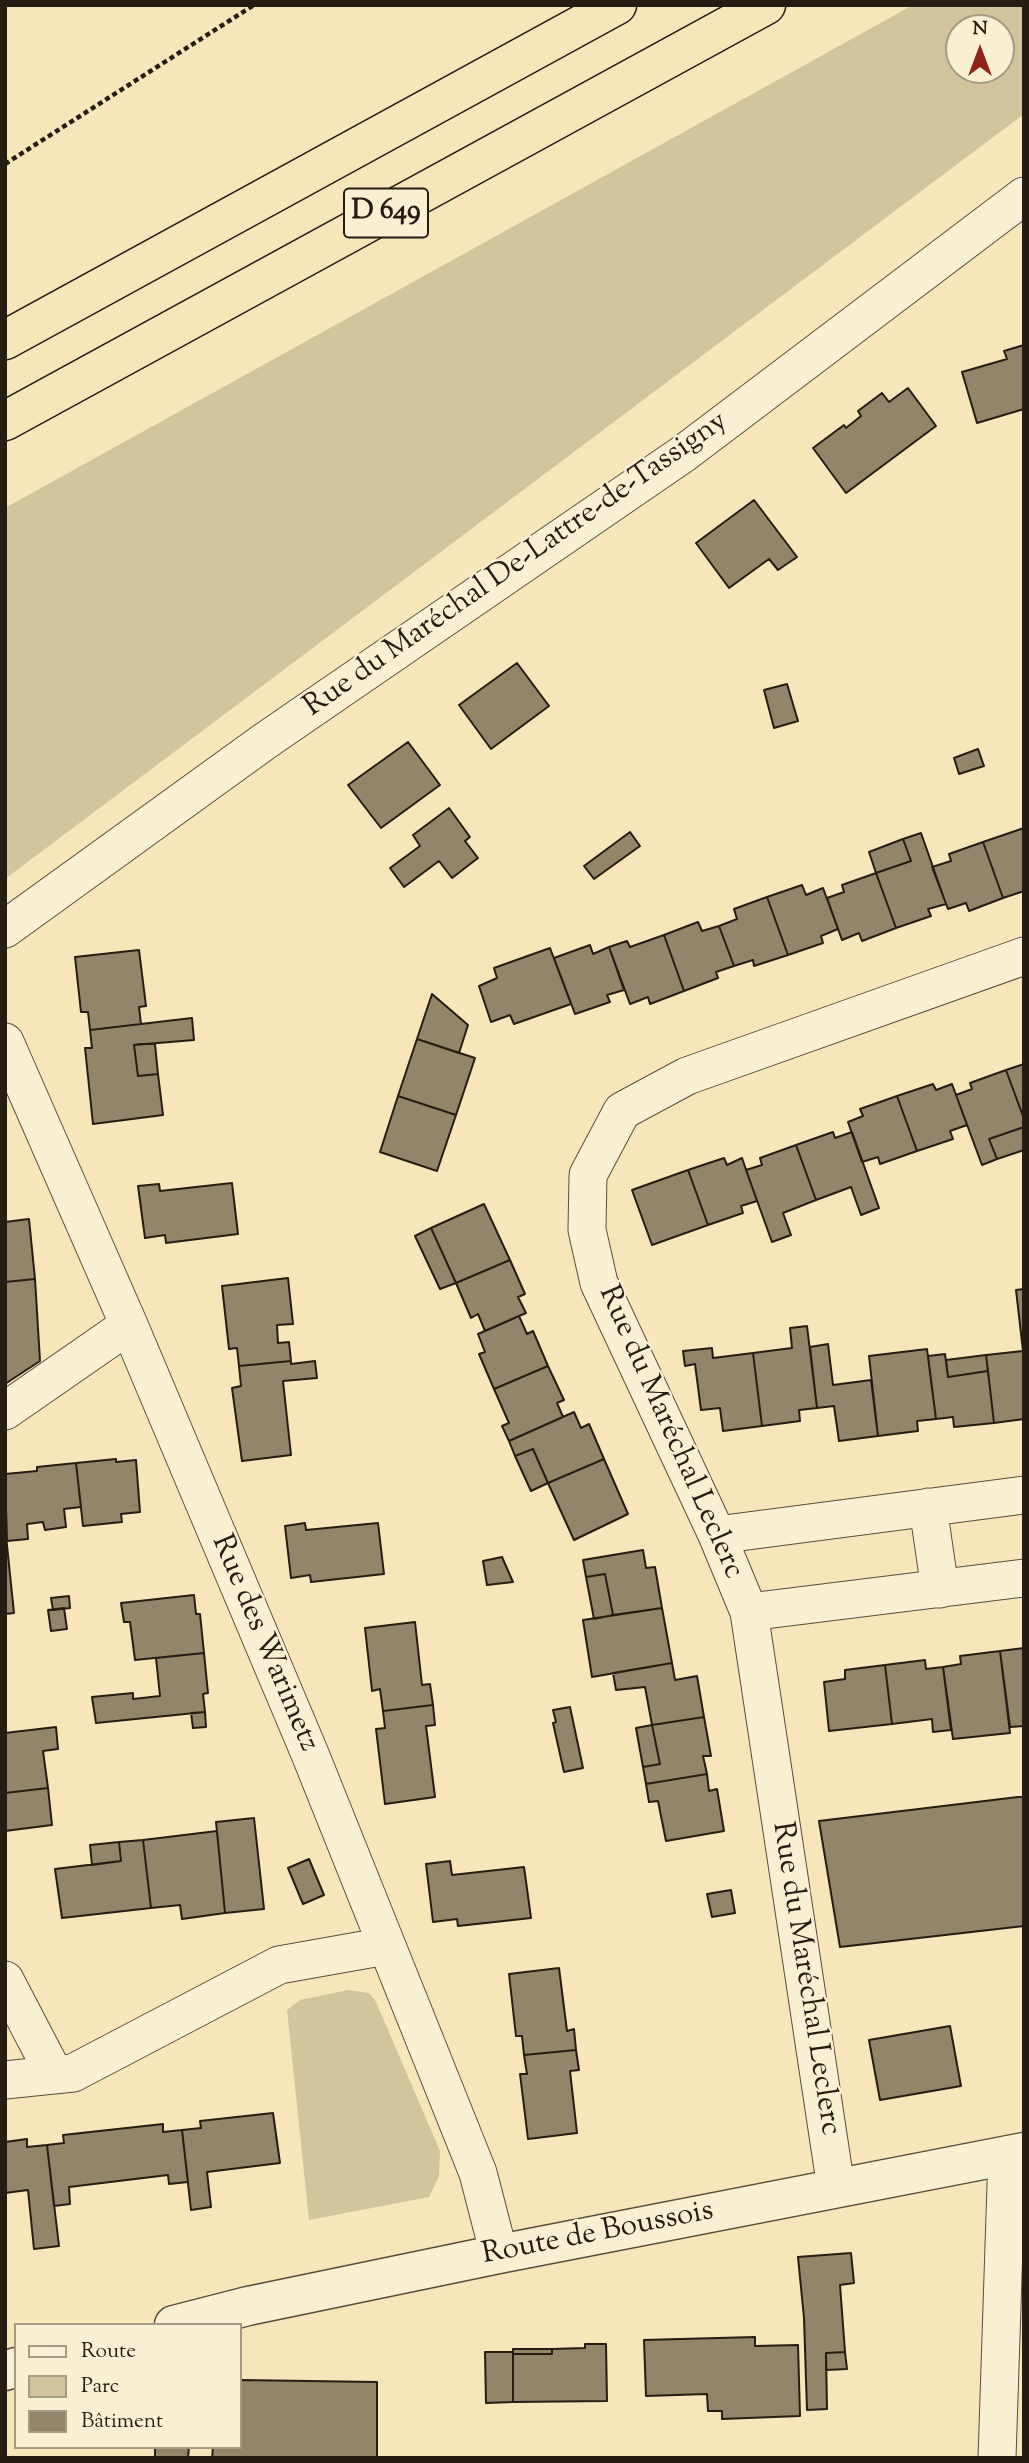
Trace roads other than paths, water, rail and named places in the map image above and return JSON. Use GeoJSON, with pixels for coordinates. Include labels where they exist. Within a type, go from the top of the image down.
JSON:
{"type":"FeatureCollection","features":[{"type":"Feature","properties":{"kind":"highway","name":"D 649"},"geometry":{"type":"LineString","coordinates":[[5,340],[617,5]]}},
{"type":"Feature","properties":{"kind":"highway","name":"D 649"},"geometry":{"type":"LineString","coordinates":[[5,421],[766,5]]}},
{"type":"Feature","properties":{"kind":"street","name":"Rue du Maréchal De-Lattre-de-Tassigny"},"geometry":{"type":"LineString","coordinates":[[5,929],[265,741],[683,454],[1024,196]]}},
{"type":"Feature","properties":{"kind":"street","name":"Rue du Maréchal Leclerc"},"geometry":{"type":"LineString","coordinates":[[836,2188],[748,1612],[717,1535],[599,1283],[587,1230],[588,1175],[622,1111],[687,1076],[1024,956]]}},
{"type":"Feature","properties":{"kind":"street","name":"Rue des Warimetz"},"geometry":{"type":"LineString","coordinates":[[5,1042],[129,1325],[310,1754],[478,2173],[499,2253]]}},
{"type":"Feature","properties":{"kind":"street"},"geometry":{"type":"LineString","coordinates":[[5,1411],[129,1325]]}},
{"type":"Feature","properties":{"kind":"street"},"geometry":{"type":"LineString","coordinates":[[717,1535],[1024,1495]]}},
{"type":"Feature","properties":{"kind":"street"},"geometry":{"type":"LineString","coordinates":[[928,1507],[940,1588]]}},
{"type":"Feature","properties":{"kind":"street"},"geometry":{"type":"LineString","coordinates":[[748,1612],[1024,1578]]}},
{"type":"Feature","properties":{"kind":"street"},"geometry":{"type":"LineString","coordinates":[[5,2080],[73,2073],[279,1965],[386,1946]]}},
{"type":"Feature","properties":{"kind":"street"},"geometry":{"type":"LineString","coordinates":[[5,1980],[54,2074]]}},
{"type":"Feature","properties":{"kind":"street"},"geometry":{"type":"LineString","coordinates":[[997,2458],[1015,2153]]}},
{"type":"Feature","properties":{"kind":"street","name":"Route de Boussois"},"geometry":{"type":"LineString","coordinates":[[182,2323],[248,2306],[499,2253],[1015,2153]]}}]}
